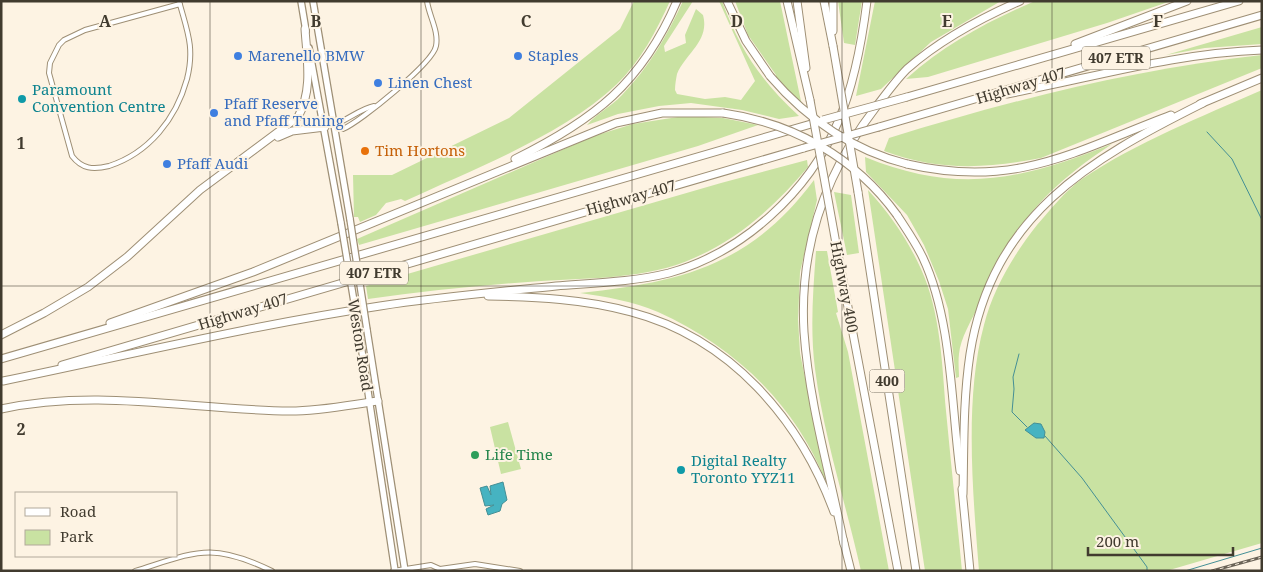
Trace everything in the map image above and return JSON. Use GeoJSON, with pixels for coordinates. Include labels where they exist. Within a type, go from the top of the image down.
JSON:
{"type":"FeatureCollection","features":[{"type":"Feature","properties":{"kind":"highway"},"geometry":{"type":"LineString","coordinates":[[467,184],[566,132],[604,105],[630,80],[650,53],[677,1]]}},
{"type":"Feature","properties":{"kind":"highway"},"geometry":{"type":"LineString","coordinates":[[727,1],[746,41],[770,76],[798,105],[830,130],[867,150],[907,164],[936,170],[973,174],[1019,169],[1062,158],[1262,78]]}},
{"type":"Feature","properties":{"kind":"highway"},"geometry":{"type":"LineString","coordinates":[[787,1],[810,100]]}},
{"type":"Feature","properties":{"kind":"highway","name":"Highway 400"},"geometry":{"type":"LineString","coordinates":[[797,1],[810,100],[898,571]]}},
{"type":"Feature","properties":{"kind":"highway","name":"Highway 400"},"geometry":{"type":"LineString","coordinates":[[824,1],[834,46],[858,192],[916,571]]}},
{"type":"Feature","properties":{"kind":"highway"},"geometry":{"type":"LineString","coordinates":[[833,1],[834,46]]}},
{"type":"Feature","properties":{"kind":"highway"},"geometry":{"type":"LineString","coordinates":[[2,382],[299,320],[445,298],[650,277],[699,262],[746,237],[793,195],[811,170],[838,123],[856,65],[867,1]]}},
{"type":"Feature","properties":{"kind":"highway"},"geometry":{"type":"LineString","coordinates":[[851,571],[811,387],[804,330],[808,256],[824,192],[861,126],[908,69],[961,31],[1020,1]]}},
{"type":"Feature","properties":{"kind":"highway"},"geometry":{"type":"LineString","coordinates":[[1037,60],[1187,1]]}},
{"type":"Feature","properties":{"kind":"highway","name":"Highway 407"},"geometry":{"type":"LineString","coordinates":[[1,359],[1239,1]]}},
{"type":"Feature","properties":{"kind":"highway","name":"Highway 407"},"geometry":{"type":"LineString","coordinates":[[2,382],[1262,15]]}},
{"type":"Feature","properties":{"kind":"highway"},"geometry":{"type":"LineString","coordinates":[[1,335],[44,313],[88,287],[127,257],[200,190],[298,117],[306,103],[308,79],[305,29]]}},
{"type":"Feature","properties":{"kind":"highway"},"geometry":{"type":"LineString","coordinates":[[970,101],[1180,58],[1222,51],[1262,50]]}},
{"type":"Feature","properties":{"kind":"highway"},"geometry":{"type":"LineString","coordinates":[[963,494],[965,403],[970,354],[988,292],[1010,248],[1040,210],[1077,175],[1122,145],[1203,103]]}},
{"type":"Feature","properties":{"kind":"highway"},"geometry":{"type":"LineString","coordinates":[[44,346],[253,272],[622,122],[668,113],[723,113],[773,124],[805,137],[830,151],[870,183],[898,215],[923,259],[937,302],[947,352],[970,571]]}},
{"type":"Feature","properties":{"kind":"highway"},"geometry":{"type":"LineString","coordinates":[[253,150],[292,131],[329,126]]}},
{"type":"Feature","properties":{"kind":"highway"},"geometry":{"type":"LineString","coordinates":[[445,298],[511,297],[606,306],[647,317],[697,340],[742,372],[785,418],[802,443],[818,474],[844,544]]}},
{"type":"Feature","properties":{"kind":"highway"},"geometry":{"type":"LineString","coordinates":[[1,409],[87,399],[291,411],[378,401]]}},
{"type":"Feature","properties":{"kind":"main road","name":"Weston Road"},"geometry":{"type":"LineString","coordinates":[[301,1],[305,29],[350,219],[405,570]]}},
{"type":"Feature","properties":{"kind":"main road","name":"Weston Road"},"geometry":{"type":"LineString","coordinates":[[313,1],[341,223],[394,571]]}},
{"type":"Feature","properties":{"kind":"street"},"geometry":{"type":"LineString","coordinates":[[329,126],[349,119],[367,107],[374,106],[417,72],[434,54],[436,34],[427,1]]}},
{"type":"Feature","properties":{"kind":"street"},"geometry":{"type":"LineString","coordinates":[[179,3],[189,32],[190,62],[184,88],[176,110],[153,139],[126,160],[100,168],[86,168],[72,156],[50,81],[50,63],[53,53],[64,40],[79,33],[179,3]]}},
{"type":"Feature","properties":{"kind":"street"},"geometry":{"type":"LineString","coordinates":[[135,571],[186,555],[208,551],[236,554],[272,571]]}},
{"type":"Feature","properties":{"kind":"street"},"geometry":{"type":"LineString","coordinates":[[394,571],[431,565],[439,570],[476,564],[520,571]]}},
{"type":"Feature","properties":{"kind":"green space"},"geometry":{"type":"Polygon","coordinates":[[[634,1],[670,1],[654,34],[633,66],[617,84],[595,103],[544,135],[487,164],[405,201],[401,199],[386,203],[376,215],[360,222],[358,217],[354,217],[353,175],[392,175],[509,118],[620,29],[634,1]]]}},
{"type":"Feature","properties":{"kind":"green space"},"geometry":{"type":"Polygon","coordinates":[[[683,1],[693,1],[664,46],[665,52],[686,43],[685,35],[696,9],[703,15],[704,24],[700,40],[677,74],[675,90],[677,94],[705,99],[725,97],[741,100],[755,81],[719,1],[722,1],[736,35],[753,64],[773,90],[799,116],[779,119],[742,110],[691,103],[659,106],[618,114],[587,125],[618,99],[641,73],[671,27],[683,1]]]}},
{"type":"Feature","properties":{"kind":"green space"},"geometry":{"type":"Polygon","coordinates":[[[735,1],[780,1],[802,106],[776,78],[776,75],[748,35],[735,1]]]}},
{"type":"Feature","properties":{"kind":"green space"},"geometry":{"type":"Polygon","coordinates":[[[838,1],[862,1],[855,45],[844,43],[838,1]]]}},
{"type":"Feature","properties":{"kind":"green space"},"geometry":{"type":"Polygon","coordinates":[[[875,1],[1001,1],[931,42],[881,89],[856,96],[875,1]]]}},
{"type":"Feature","properties":{"kind":"green space"},"geometry":{"type":"Polygon","coordinates":[[[1035,1],[1171,1],[1107,23],[928,77],[906,79],[951,44],[1000,17],[1035,1]]]}},
{"type":"Feature","properties":{"kind":"green space"},"geometry":{"type":"Polygon","coordinates":[[[1262,27],[1262,44],[1205,48],[1166,55],[1262,27]]]}},
{"type":"Feature","properties":{"kind":"green space"},"geometry":{"type":"Polygon","coordinates":[[[1262,55],[1262,68],[1041,158],[981,166],[962,166],[923,162],[884,151],[889,138],[1027,99],[1120,77],[1262,55]]]}},
{"type":"Feature","properties":{"kind":"green space"},"geometry":{"type":"Polygon","coordinates":[[[1262,90],[1262,543],[1166,571],[979,571],[974,511],[972,447],[974,384],[984,325],[993,298],[1012,260],[1028,236],[1047,213],[1082,179],[1147,142],[1262,90]]]}},
{"type":"Feature","properties":{"kind":"green space"},"geometry":{"type":"Polygon","coordinates":[[[684,116],[723,118],[758,125],[698,146],[359,245],[357,239],[594,136],[633,124],[684,116]]]}},
{"type":"Feature","properties":{"kind":"green space"},"geometry":{"type":"Polygon","coordinates":[[[1112,144],[1066,178],[1031,213],[1017,232],[1003,254],[964,336],[959,354],[959,377],[956,378],[948,309],[939,281],[924,245],[907,215],[866,172],[865,157],[899,169],[930,176],[960,179],[990,178],[1049,167],[1112,144]]]}},
{"type":"Feature","properties":{"kind":"green space"},"geometry":{"type":"Polygon","coordinates":[[[807,160],[808,167],[756,219],[727,241],[676,265],[638,274],[476,286],[368,299],[366,286],[721,183],[807,160]]]}},
{"type":"Feature","properties":{"kind":"green space"},"geometry":{"type":"Polygon","coordinates":[[[814,180],[817,200],[800,272],[798,319],[800,353],[826,482],[813,453],[779,402],[736,360],[712,342],[649,308],[629,302],[580,293],[650,283],[711,265],[738,251],[765,232],[790,209],[814,180]]]}},
{"type":"Feature","properties":{"kind":"green space"},"geometry":{"type":"Polygon","coordinates":[[[868,190],[884,208],[910,248],[921,269],[933,303],[942,357],[962,571],[925,571],[868,190]]]}},
{"type":"Feature","properties":{"kind":"green space"},"geometry":{"type":"Polygon","coordinates":[[[834,192],[851,195],[859,253],[847,255],[834,192]]]}},
{"type":"Feature","properties":{"kind":"green space"},"geometry":{"type":"Polygon","coordinates":[[[816,251],[827,251],[838,312],[836,313],[848,352],[889,571],[861,571],[824,420],[813,354],[812,310],[816,251]]]}},
{"type":"Feature","properties":{"kind":"green space"},"geometry":{"type":"Polygon","coordinates":[[[508,422],[521,469],[501,474],[490,427],[508,422]]]}},
{"type":"Feature","properties":{"kind":"water"},"geometry":{"type":"Polygon","coordinates":[[[1034,423],[1041,424],[1045,432],[1044,438],[1036,438],[1025,430],[1034,423]]]}},
{"type":"Feature","properties":{"kind":"water"},"geometry":{"type":"Polygon","coordinates":[[[503,482],[507,500],[502,504],[500,511],[488,515],[486,509],[494,505],[485,506],[480,488],[487,486],[491,495],[490,486],[503,482]]]}},
{"type":"Feature","properties":{"kind":"waterway"},"geometry":{"type":"LineString","coordinates":[[1207,132],[1232,159],[1262,220]]}},
{"type":"Feature","properties":{"kind":"waterway"},"geometry":{"type":"LineString","coordinates":[[1019,354],[1013,377],[1012,412],[1027,427]]}},
{"type":"Feature","properties":{"kind":"waterway"},"geometry":{"type":"LineString","coordinates":[[1045,436],[1082,478],[1147,567],[1147,571]]}},
{"type":"Feature","properties":{"kind":"waterway"},"geometry":{"type":"LineString","coordinates":[[1185,571],[1262,548]]}},
{"type":"Feature","properties":{"kind":"railway"},"geometry":{"type":"LineString","coordinates":[[1212,571],[1262,557]]}},
{"type":"Feature","properties":{"kind":"place","name":"Marenello BMW"},"geometry":{"type":"Point","coordinates":[238,56]}},
{"type":"Feature","properties":{"kind":"place","name":"Staples"},"geometry":{"type":"Point","coordinates":[518,56]}},
{"type":"Feature","properties":{"kind":"place","name":"Linen Chest"},"geometry":{"type":"Point","coordinates":[378,83]}},
{"type":"Feature","properties":{"kind":"place","name":"Paramount Convention Centre"},"geometry":{"type":"Point","coordinates":[22,99]}},
{"type":"Feature","properties":{"kind":"place","name":"Pfaff Reserve and Pfaff Tuning"},"geometry":{"type":"Point","coordinates":[214,113]}},
{"type":"Feature","properties":{"kind":"place","name":"Tim Hortons"},"geometry":{"type":"Point","coordinates":[365,151]}},
{"type":"Feature","properties":{"kind":"place","name":"Pfaff Audi"},"geometry":{"type":"Point","coordinates":[167,164]}},
{"type":"Feature","properties":{"kind":"place","name":"Life Time"},"geometry":{"type":"Point","coordinates":[475,455]}},
{"type":"Feature","properties":{"kind":"place","name":"Digital Realty Toronto YYZ11"},"geometry":{"type":"Point","coordinates":[681,470]}}]}
